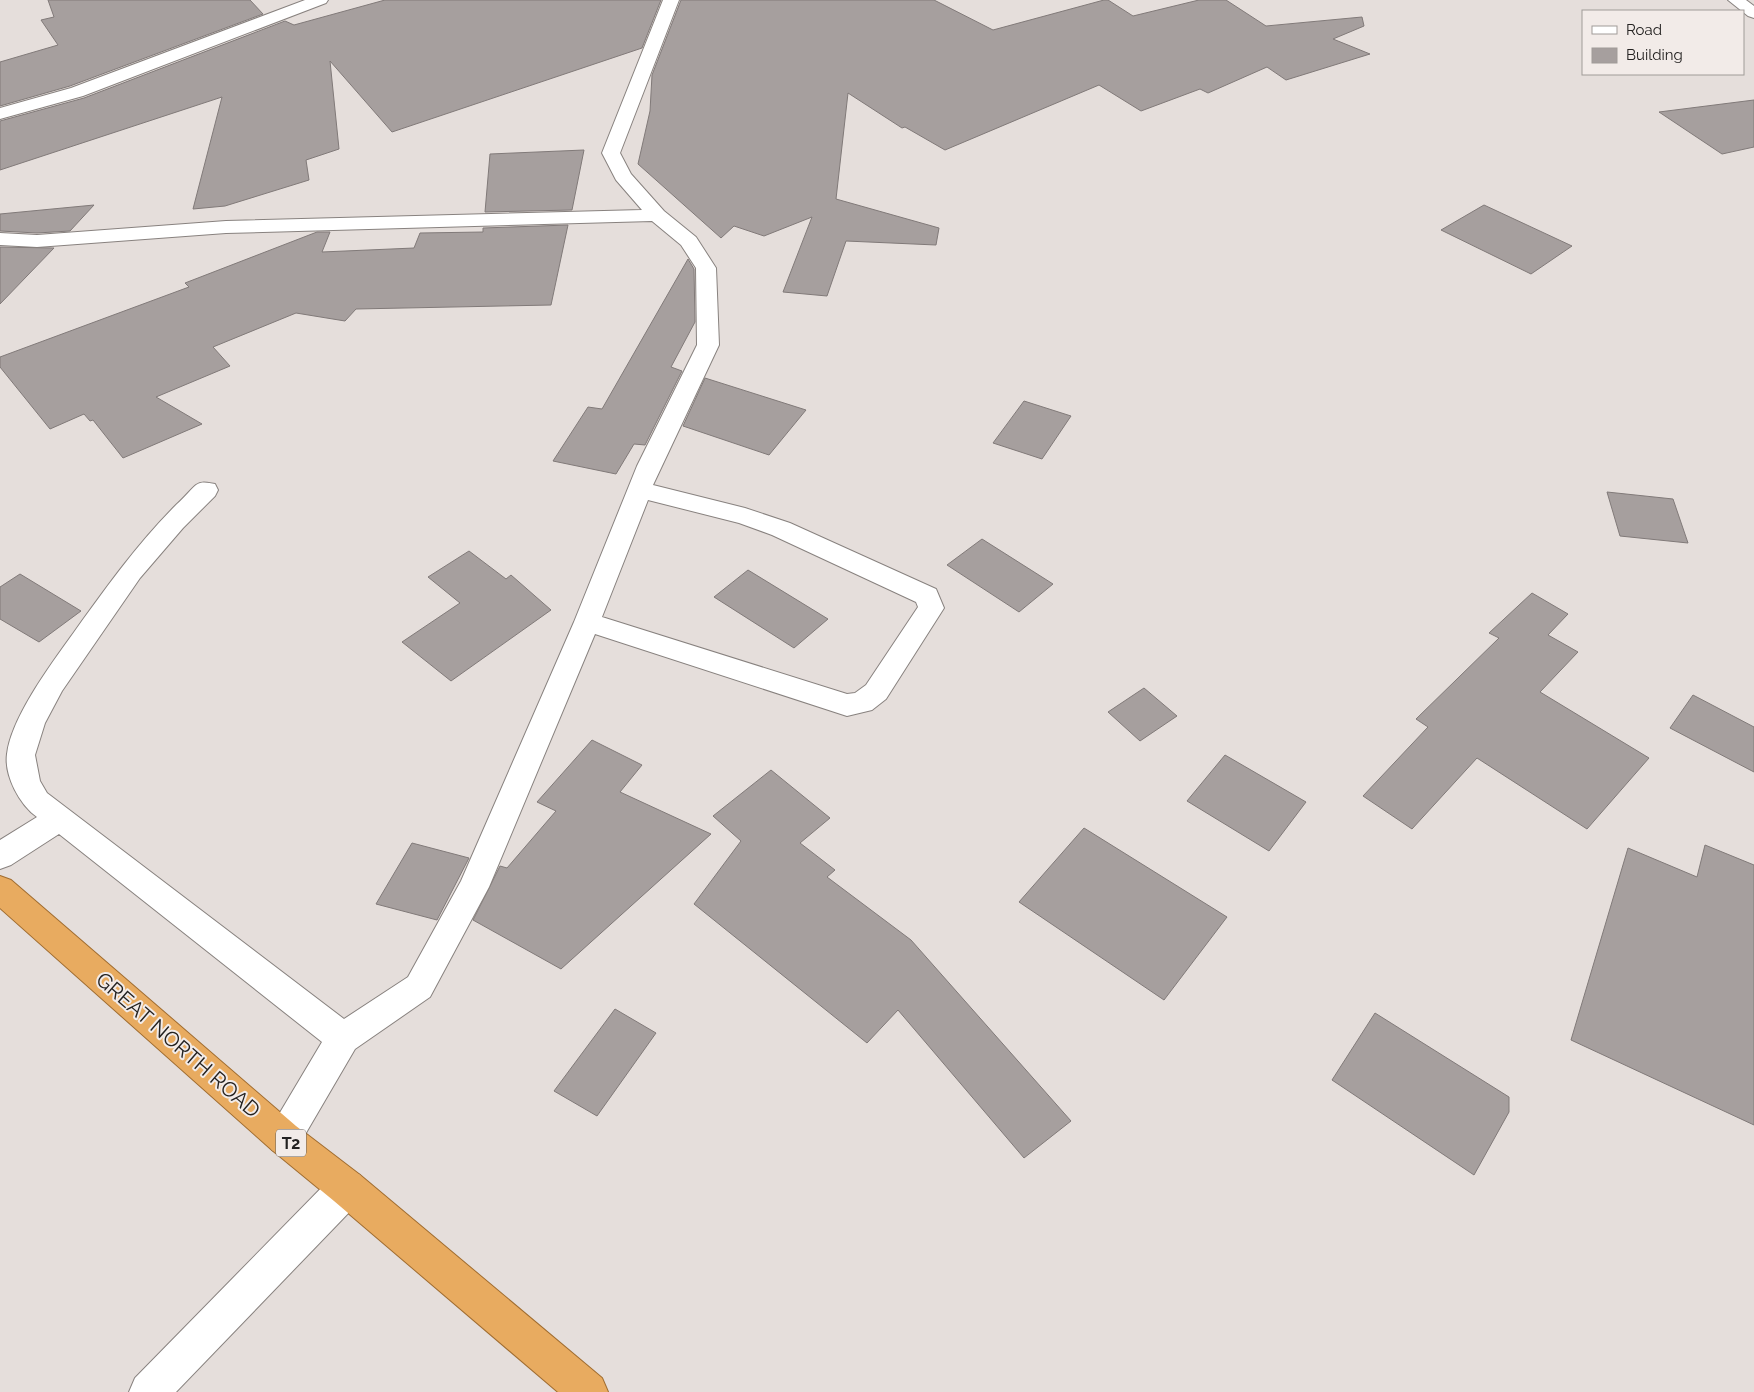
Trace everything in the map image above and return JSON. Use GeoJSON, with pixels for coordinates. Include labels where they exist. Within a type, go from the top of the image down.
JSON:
{"type":"FeatureCollection","features":[{"type":"Feature","properties":{"kind":"highway","name":"GREAT NORTH ROAD"},"geometry":{"type":"LineString","coordinates":[[0,889],[284,1138],[348,1188],[588,1392]]}},
{"type":"Feature","properties":{"kind":"street"},"geometry":{"type":"LineString","coordinates":[[0,114],[78,92],[320,0]]}},
{"type":"Feature","properties":{"kind":"street"},"geometry":{"type":"LineString","coordinates":[[284,1138],[344,1038],[419,987],[474,886],[587,622],[649,466],[708,345],[706,268],[689,241],[657,215],[623,176],[611,154],[671,0]]}},
{"type":"Feature","properties":{"kind":"street"},"geometry":{"type":"LineString","coordinates":[[1736,0],[1754,13]]}},
{"type":"Feature","properties":{"kind":"street"},"geometry":{"type":"LineString","coordinates":[[0,239],[36,241],[226,227],[657,215]]}},
{"type":"Feature","properties":{"kind":"street"},"geometry":{"type":"LineString","coordinates":[[206,490],[174,522],[131,572],[52,684],[31,723],[22,755],[26,783],[37,801],[344,1038]]}},
{"type":"Feature","properties":{"kind":"street"},"geometry":{"type":"LineString","coordinates":[[587,622],[847,705],[862,702],[876,692],[931,608],[927,596],[781,529],[745,516],[640,490]]}},
{"type":"Feature","properties":{"kind":"street"},"geometry":{"type":"LineString","coordinates":[[0,856],[60,818]]}},
{"type":"Feature","properties":{"kind":"street"},"geometry":{"type":"LineString","coordinates":[[149,1392],[348,1188]]}},
{"type":"Feature","properties":{"kind":"building"},"geometry":{"type":"Polygon","coordinates":[[[48,0],[250,0],[263,14],[70,86],[0,106],[0,62],[58,45],[41,20],[54,17],[48,0]]]}},
{"type":"Feature","properties":{"kind":"building"},"geometry":{"type":"Polygon","coordinates":[[[385,0],[661,0],[642,48],[392,132],[330,61],[339,149],[306,160],[309,180],[225,206],[193,209],[222,97],[0,170],[0,121],[84,98],[285,21],[294,25],[385,0]]]}},
{"type":"Feature","properties":{"kind":"building"},"geometry":{"type":"Polygon","coordinates":[[[681,0],[934,0],[993,30],[1104,0],[1108,0],[1133,16],[1199,0],[1226,0],[1266,26],[1362,17],[1364,26],[1333,39],[1370,54],[1286,80],[1267,67],[1208,93],[1200,89],[1141,111],[1099,85],[945,150],[905,127],[902,128],[848,93],[836,199],[939,228],[936,245],[846,241],[827,296],[783,292],[812,217],[764,236],[734,226],[721,238],[638,164],[650,111],[652,75],[681,0]]]}},
{"type":"Feature","properties":{"kind":"building"},"geometry":{"type":"Polygon","coordinates":[[[1754,100],[1754,147],[1722,154],[1659,112],[1754,100]]]}},
{"type":"Feature","properties":{"kind":"building"},"geometry":{"type":"Polygon","coordinates":[[[584,150],[572,210],[485,212],[490,154],[584,150]]]}},
{"type":"Feature","properties":{"kind":"building"},"geometry":{"type":"Polygon","coordinates":[[[94,205],[70,231],[37,233],[0,231],[0,214],[94,205]]]}},
{"type":"Feature","properties":{"kind":"building"},"geometry":{"type":"Polygon","coordinates":[[[1484,205],[1572,246],[1531,274],[1441,230],[1484,205]]]}},
{"type":"Feature","properties":{"kind":"building"},"geometry":{"type":"Polygon","coordinates":[[[568,225],[551,305],[356,309],[345,321],[296,313],[213,347],[230,366],[156,397],[202,424],[123,458],[93,420],[90,421],[84,414],[50,429],[0,367],[0,357],[189,287],[185,283],[317,232],[330,232],[322,252],[414,248],[420,233],[483,232],[483,228],[568,225]]]}},
{"type":"Feature","properties":{"kind":"building"},"geometry":{"type":"Polygon","coordinates":[[[0,247],[54,248],[0,304],[0,247]]]}},
{"type":"Feature","properties":{"kind":"building"},"geometry":{"type":"Polygon","coordinates":[[[688,259],[694,269],[695,322],[671,367],[682,371],[645,445],[634,444],[616,474],[553,461],[588,407],[602,409],[688,259]]]}},
{"type":"Feature","properties":{"kind":"building"},"geometry":{"type":"Polygon","coordinates":[[[705,378],[806,410],[769,455],[683,426],[705,378]]]}},
{"type":"Feature","properties":{"kind":"building"},"geometry":{"type":"Polygon","coordinates":[[[1024,401],[1071,416],[1042,459],[993,443],[1024,401]]]}},
{"type":"Feature","properties":{"kind":"building"},"geometry":{"type":"Polygon","coordinates":[[[1607,492],[1673,499],[1688,543],[1620,536],[1607,492]]]}},
{"type":"Feature","properties":{"kind":"building"},"geometry":{"type":"Polygon","coordinates":[[[982,539],[1053,584],[1019,612],[947,565],[982,539]]]}},
{"type":"Feature","properties":{"kind":"building"},"geometry":{"type":"Polygon","coordinates":[[[469,551],[506,579],[511,575],[551,610],[451,681],[402,642],[460,603],[428,577],[469,551]]]}},
{"type":"Feature","properties":{"kind":"building"},"geometry":{"type":"Polygon","coordinates":[[[748,570],[828,619],[794,648],[714,597],[748,570]]]}},
{"type":"Feature","properties":{"kind":"building"},"geometry":{"type":"Polygon","coordinates":[[[20,574],[81,611],[39,642],[0,619],[0,587],[20,574]]]}},
{"type":"Feature","properties":{"kind":"building"},"geometry":{"type":"Polygon","coordinates":[[[1532,593],[1568,614],[1548,635],[1578,652],[1540,692],[1649,758],[1587,829],[1477,758],[1412,829],[1363,796],[1428,727],[1416,719],[1499,638],[1489,633],[1532,593]]]}},
{"type":"Feature","properties":{"kind":"building"},"geometry":{"type":"Polygon","coordinates":[[[1144,688],[1177,716],[1140,741],[1108,712],[1144,688]]]}},
{"type":"Feature","properties":{"kind":"building"},"geometry":{"type":"Polygon","coordinates":[[[1693,695],[1754,727],[1754,772],[1670,728],[1693,695]]]}},
{"type":"Feature","properties":{"kind":"building"},"geometry":{"type":"Polygon","coordinates":[[[592,740],[642,765],[620,792],[711,834],[561,969],[473,920],[500,866],[507,868],[556,811],[537,802],[592,740]]]}},
{"type":"Feature","properties":{"kind":"building"},"geometry":{"type":"Polygon","coordinates":[[[1225,755],[1306,802],[1269,851],[1187,801],[1225,755]]]}},
{"type":"Feature","properties":{"kind":"building"},"geometry":{"type":"Polygon","coordinates":[[[771,770],[830,818],[800,843],[835,870],[827,877],[911,940],[1071,1121],[1024,1158],[898,1010],[867,1043],[694,904],[741,841],[713,816],[771,770]]]}},
{"type":"Feature","properties":{"kind":"building"},"geometry":{"type":"Polygon","coordinates":[[[1084,828],[1227,917],[1164,1000],[1019,902],[1084,828]]]}},
{"type":"Feature","properties":{"kind":"building"},"geometry":{"type":"Polygon","coordinates":[[[412,843],[469,858],[437,920],[376,904],[412,843]]]}},
{"type":"Feature","properties":{"kind":"building"},"geometry":{"type":"Polygon","coordinates":[[[1705,845],[1754,865],[1754,1125],[1571,1040],[1628,848],[1697,877],[1705,845]]]}},
{"type":"Feature","properties":{"kind":"building"},"geometry":{"type":"Polygon","coordinates":[[[615,1009],[656,1033],[597,1116],[554,1091],[615,1009]]]}},
{"type":"Feature","properties":{"kind":"building"},"geometry":{"type":"Polygon","coordinates":[[[1375,1013],[1509,1097],[1509,1112],[1474,1175],[1332,1080],[1375,1013]]]}}]}
